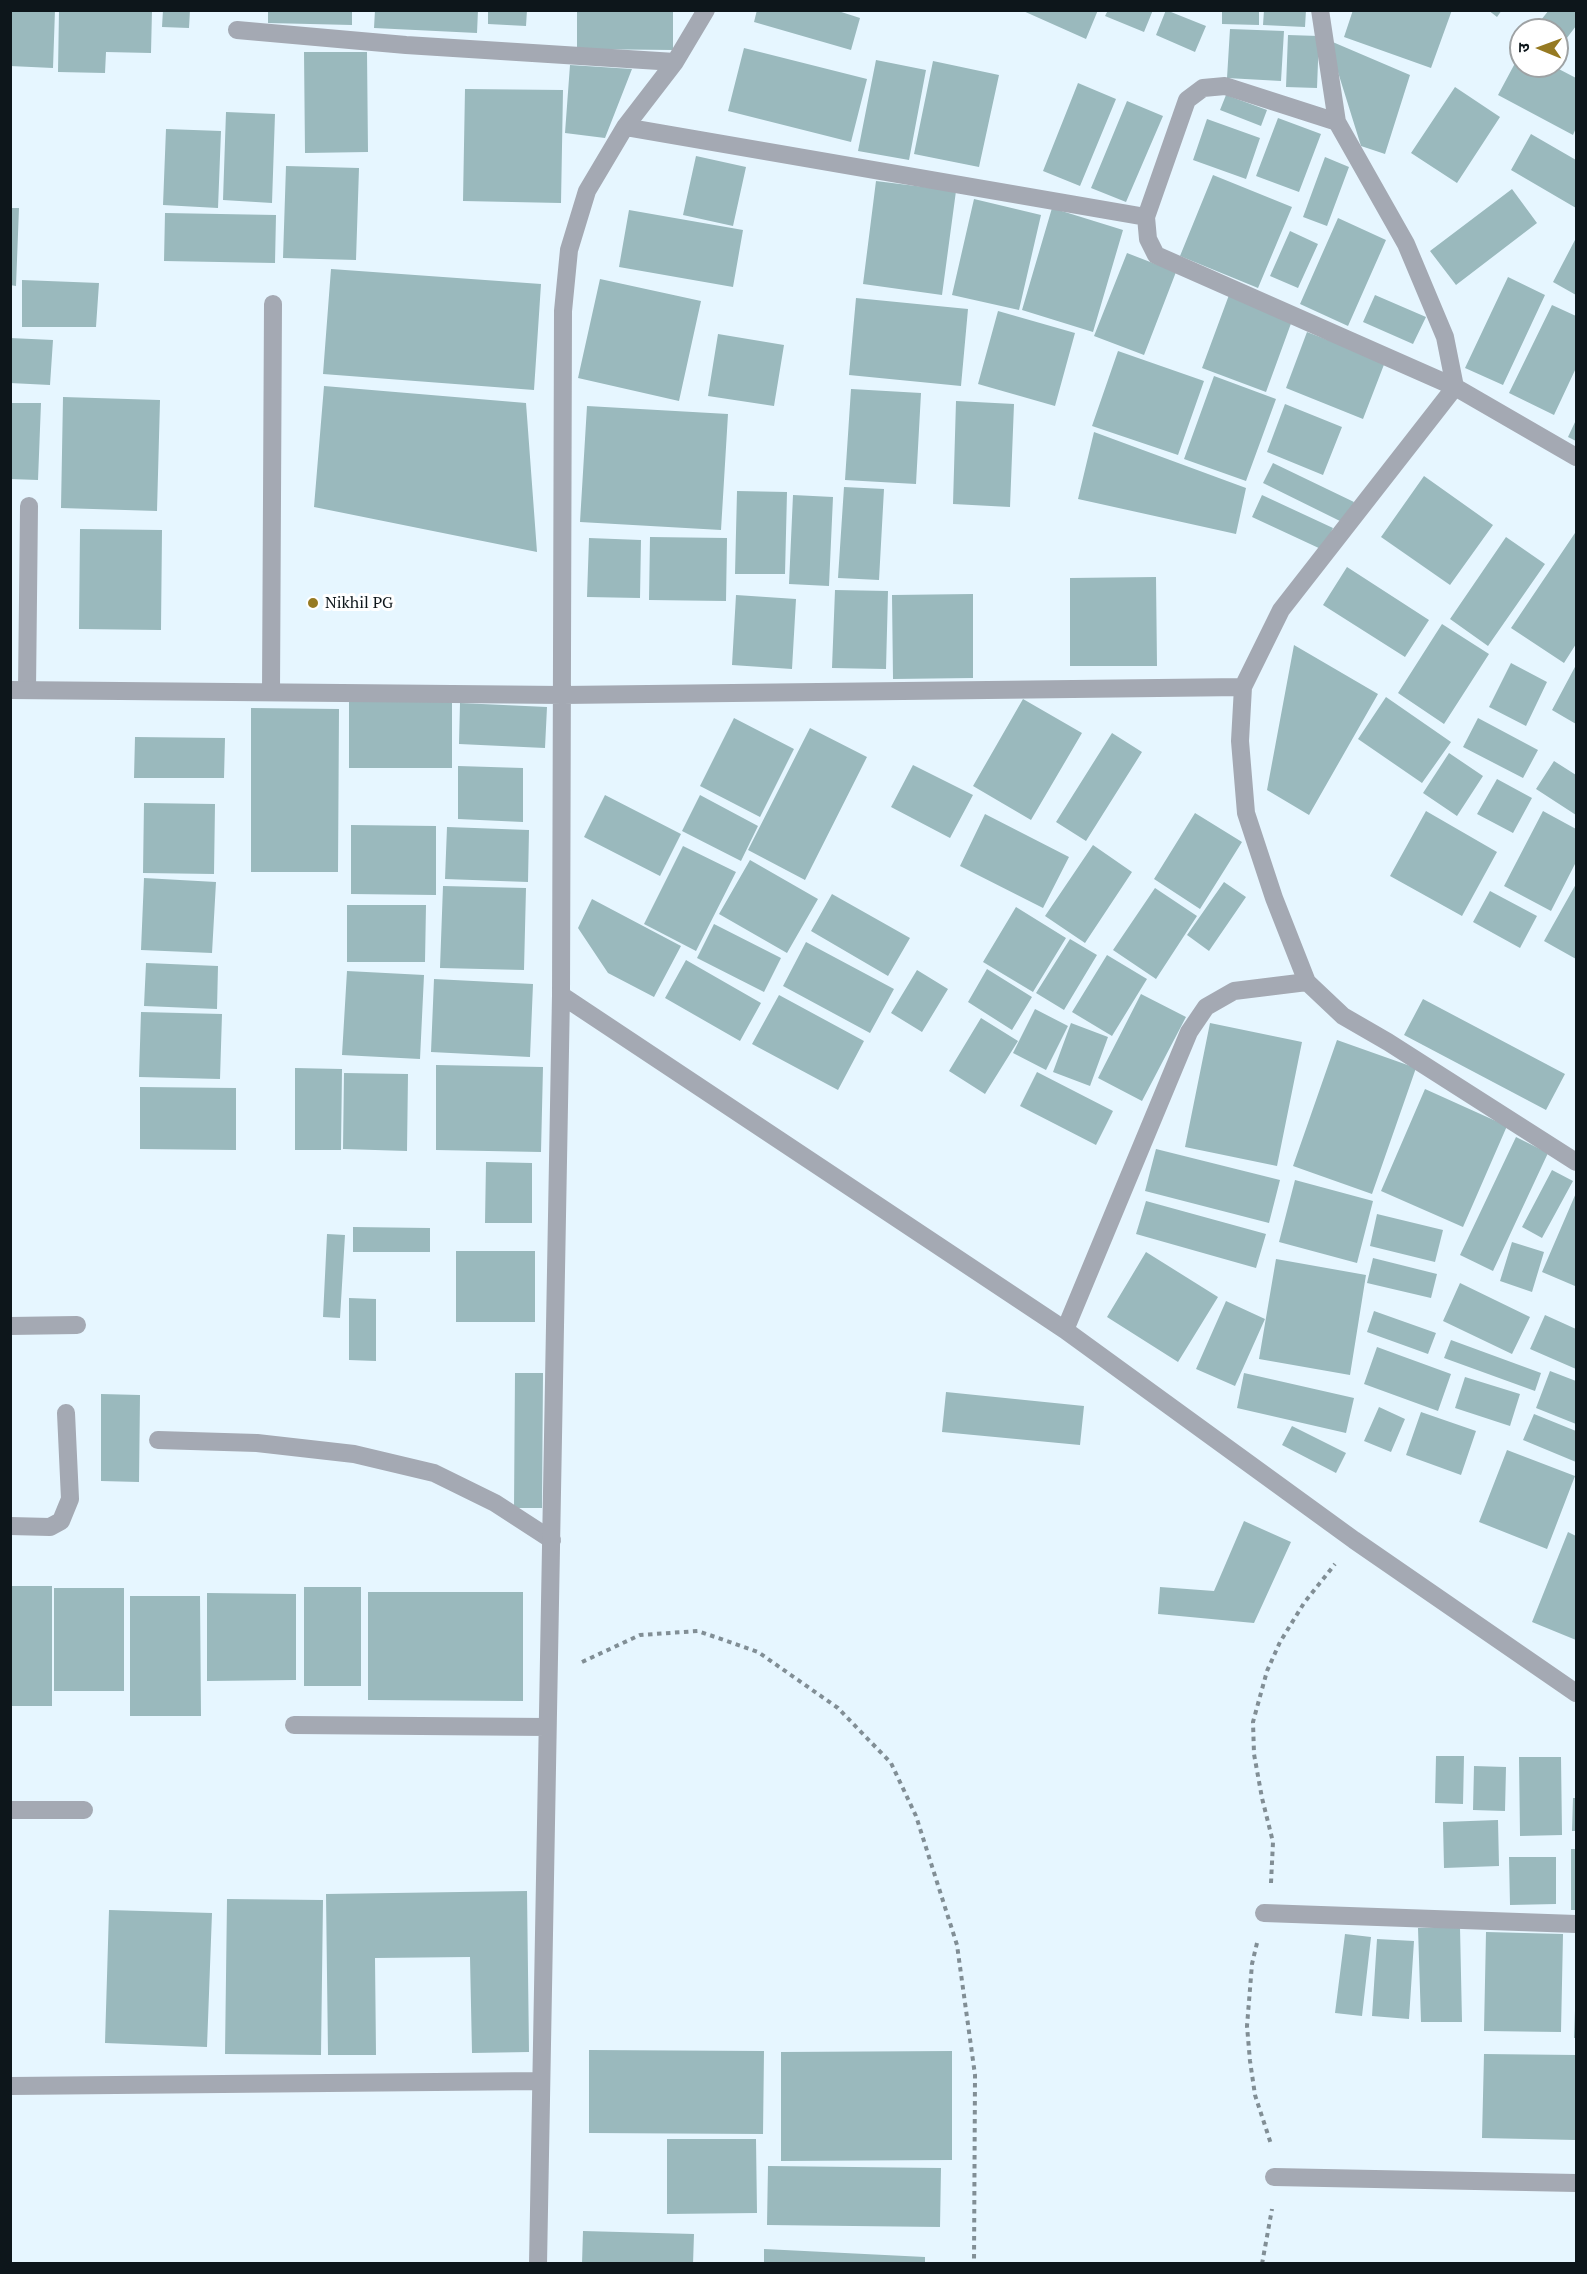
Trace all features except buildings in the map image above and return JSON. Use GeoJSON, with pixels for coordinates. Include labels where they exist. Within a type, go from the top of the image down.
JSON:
{"type":"FeatureCollection","features":[{"type":"Feature","properties":{"kind":"street"},"geometry":{"type":"LineString","coordinates":[[538,2264],[561,995],[563,311],[569,250],[587,191],[625,127],[675,62],[706,10]]}},
{"type":"Feature","properties":{"kind":"street"},"geometry":{"type":"LineString","coordinates":[[1320,10],[1337,122],[1406,244],[1445,337],[1455,387],[1281,610],[1243,687],[1239,741],[1246,813],[1274,898],[1307,982],[1342,1016],[1388,1042],[1576,1162]]}},
{"type":"Feature","properties":{"kind":"street"},"geometry":{"type":"LineString","coordinates":[[237,30],[405,45],[675,62]]}},
{"type":"Feature","properties":{"kind":"street"},"geometry":{"type":"LineString","coordinates":[[1337,122],[1225,86],[1203,88],[1187,100],[1146,217],[1148,239],[1156,255],[1455,387],[1576,457]]}},
{"type":"Feature","properties":{"kind":"street"},"geometry":{"type":"LineString","coordinates":[[625,127],[1146,217]]}},
{"type":"Feature","properties":{"kind":"street"},"geometry":{"type":"LineString","coordinates":[[271,691],[273,304]]}},
{"type":"Feature","properties":{"kind":"street"},"geometry":{"type":"LineString","coordinates":[[29,506],[19,690],[562,695],[1243,687]]}},
{"type":"Feature","properties":{"kind":"street"},"geometry":{"type":"LineString","coordinates":[[1065,1330],[1189,1032],[1206,1007],[1234,991],[1307,982]]}},
{"type":"Feature","properties":{"kind":"street"},"geometry":{"type":"LineString","coordinates":[[561,995],[1065,1330],[1354,1540],[1576,1693]]}},
{"type":"Feature","properties":{"kind":"street"},"geometry":{"type":"LineString","coordinates":[[10,1326],[78,1325]]}},
{"type":"Feature","properties":{"kind":"street"},"geometry":{"type":"LineString","coordinates":[[10,1526],[50,1527],[61,1521],[70,1499],[66,1413]]}},
{"type":"Feature","properties":{"kind":"street"},"geometry":{"type":"LineString","coordinates":[[158,1440],[257,1443],[343,1453],[435,1473],[495,1503],[552,1540]]}},
{"type":"Feature","properties":{"kind":"street"},"geometry":{"type":"LineString","coordinates":[[294,1725],[548,1727]]}},
{"type":"Feature","properties":{"kind":"street"},"geometry":{"type":"LineString","coordinates":[[10,1810],[84,1810]]}},
{"type":"Feature","properties":{"kind":"street"},"geometry":{"type":"LineString","coordinates":[[1264,1913],[1576,1924]]}},
{"type":"Feature","properties":{"kind":"street"},"geometry":{"type":"LineString","coordinates":[[10,2086],[541,2081]]}},
{"type":"Feature","properties":{"kind":"street"},"geometry":{"type":"LineString","coordinates":[[1274,2176],[1576,2183]]}},
{"type":"Feature","properties":{"kind":"path"},"geometry":{"type":"LineString","coordinates":[[1262,2264],[1271,2218],[1274,2176],[1271,2141],[1255,2095],[1247,2026],[1252,1964],[1273,1872],[1274,1842],[1262,1798],[1254,1754],[1253,1722],[1267,1671],[1280,1642],[1304,1603],[1354,1540]]}},
{"type":"Feature","properties":{"kind":"path"},"geometry":{"type":"LineString","coordinates":[[548,1677],[640,1635],[698,1631],[758,1652],[838,1708],[891,1763],[916,1816],[957,1945],[975,2075],[974,2264]]}},
{"type":"Feature","properties":{"kind":"place","name":"Nikhil PG"},"geometry":{"type":"Point","coordinates":[313,603]}}]}
